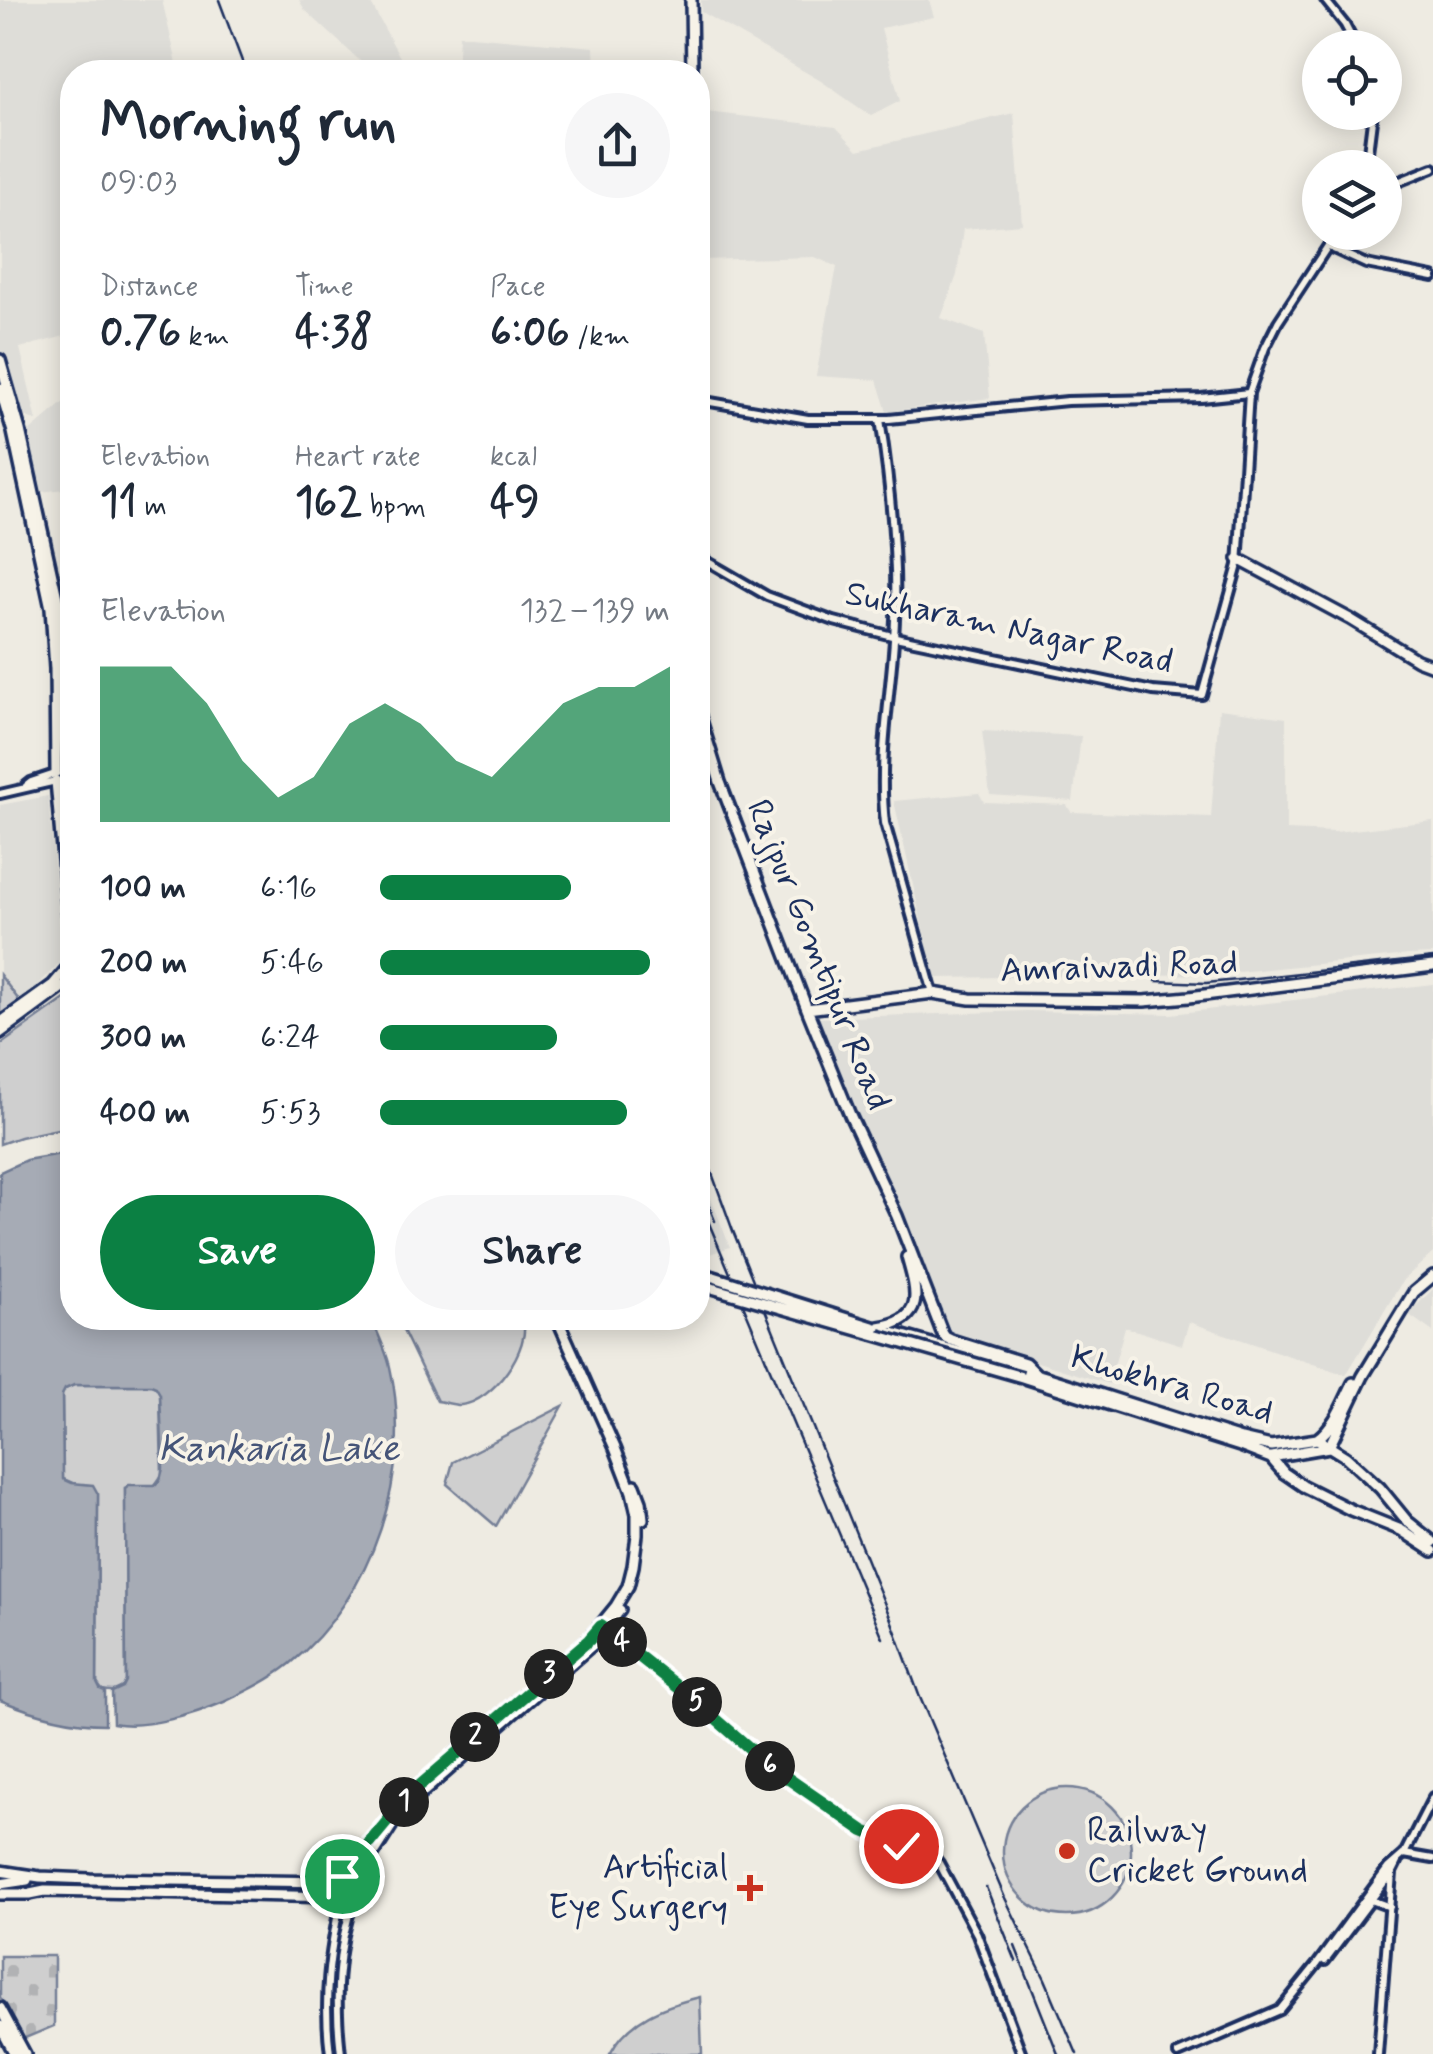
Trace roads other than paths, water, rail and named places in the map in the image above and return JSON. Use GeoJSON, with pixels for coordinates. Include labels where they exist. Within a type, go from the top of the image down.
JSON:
{"type":"FeatureCollection","features":[{"type":"Feature","properties":{"kind":"main road"},"geometry":{"type":"LineString","coordinates":[[691,0],[692,60]]}},
{"type":"Feature","properties":{"kind":"main road"},"geometry":{"type":"LineString","coordinates":[[0,360],[20,430],[59,606],[56,622],[60,776]]}},
{"type":"Feature","properties":{"kind":"main road"},"geometry":{"type":"LineString","coordinates":[[0,388],[56,622]]}},
{"type":"Feature","properties":{"kind":"main road"},"geometry":{"type":"LineString","coordinates":[[1238,559],[1433,666]]}},
{"type":"Feature","properties":{"kind":"main road","name":"Rajpur Gomtipur Road"},"geometry":{"type":"LineString","coordinates":[[710,749],[807,1008],[850,1115],[897,1216]]}},
{"type":"Feature","properties":{"kind":"main road","name":"Amraiwadi Road"},"geometry":{"type":"LineString","coordinates":[[807,1008],[933,993],[970,999],[1144,1000],[1433,966]]}},
{"type":"Feature","properties":{"kind":"main road"},"geometry":{"type":"LineString","coordinates":[[0,1023],[60,978]]}},
{"type":"Feature","properties":{"kind":"main road"},"geometry":{"type":"LineString","coordinates":[[0,1034],[60,989]]}},
{"type":"Feature","properties":{"kind":"main road"},"geometry":{"type":"LineString","coordinates":[[876,1328],[905,1319],[916,1301],[897,1216]]}},
{"type":"Feature","properties":{"kind":"main road"},"geometry":{"type":"LineString","coordinates":[[897,1216],[945,1337],[1025,1363],[1040,1379]]}},
{"type":"Feature","properties":{"kind":"main road"},"geometry":{"type":"LineString","coordinates":[[1271,1446],[1271,1458],[1329,1447],[1363,1376],[1414,1292],[1433,1273]]}},
{"type":"Feature","properties":{"kind":"main road"},"geometry":{"type":"LineString","coordinates":[[1317,1439],[1334,1421],[1360,1370],[1410,1290],[1433,1273]]}},
{"type":"Feature","properties":{"kind":"main road"},"geometry":{"type":"LineString","coordinates":[[710,1276],[1023,1374]]}},
{"type":"Feature","properties":{"kind":"main road"},"geometry":{"type":"LineString","coordinates":[[710,1287],[1023,1374]]}},
{"type":"Feature","properties":{"kind":"main road"},"geometry":{"type":"LineString","coordinates":[[0,1894],[354,1899],[359,1892],[357,1880],[394,1822],[415,1799],[593,1644],[628,1586],[634,1566],[637,1514],[632,1492],[565,1330]]}},
{"type":"Feature","properties":{"kind":"main road","name":"Khokhra Road"},"geometry":{"type":"LineString","coordinates":[[1023,1374],[1271,1446],[1317,1439],[1346,1457],[1380,1488],[1404,1525],[1433,1551]]}},
{"type":"Feature","properties":{"kind":"main road","name":"Khokhra Road"},"geometry":{"type":"LineString","coordinates":[[1040,1379],[1271,1458],[1304,1486],[1351,1510],[1404,1525],[1433,1542]]}},
{"type":"Feature","properties":{"kind":"main road"},"geometry":{"type":"LineString","coordinates":[[1340,1424],[1346,1457]]}},
{"type":"Feature","properties":{"kind":"main road"},"geometry":{"type":"LineString","coordinates":[[339,1898],[334,1889],[339,1879],[410,1794],[603,1628]]}},
{"type":"Feature","properties":{"kind":"main road"},"geometry":{"type":"LineString","coordinates":[[0,1871],[45,1877],[350,1876],[357,1880]]}},
{"type":"Feature","properties":{"kind":"main road"},"geometry":{"type":"LineString","coordinates":[[0,1884],[45,1877]]}},
{"type":"Feature","properties":{"kind":"main road"},"geometry":{"type":"LineString","coordinates":[[45,1877],[50,1892]]}},
{"type":"Feature","properties":{"kind":"main road"},"geometry":{"type":"LineString","coordinates":[[0,2008],[25,2054]]}},
{"type":"Feature","properties":{"kind":"main road"},"geometry":{"type":"LineString","coordinates":[[0,2026],[15,2054]]}},
{"type":"Feature","properties":{"kind":"street"},"geometry":{"type":"LineString","coordinates":[[1325,0],[1348,30]]}},
{"type":"Feature","properties":{"kind":"street"},"geometry":{"type":"LineString","coordinates":[[1402,180],[1433,168]]}},
{"type":"Feature","properties":{"kind":"street"},"geometry":{"type":"LineString","coordinates":[[1238,559],[1249,393],[1278,322],[1326,250]]}},
{"type":"Feature","properties":{"kind":"street"},"geometry":{"type":"LineString","coordinates":[[1337,250],[1366,264],[1433,277]]}},
{"type":"Feature","properties":{"kind":"street"},"geometry":{"type":"LineString","coordinates":[[710,402],[808,419],[880,419],[1068,401],[1249,393]]}},
{"type":"Feature","properties":{"kind":"street"},"geometry":{"type":"LineString","coordinates":[[880,419],[893,537],[895,637],[882,796],[885,823],[933,993]]}},
{"type":"Feature","properties":{"kind":"street","name":"Sukharam Nagar Road"},"geometry":{"type":"LineString","coordinates":[[710,563],[767,596],[834,621],[1153,691],[1202,695],[1238,559]]}},
{"type":"Feature","properties":{"kind":"street"},"geometry":{"type":"LineString","coordinates":[[0,794],[60,776]]}},
{"type":"Feature","properties":{"kind":"street"},"geometry":{"type":"LineString","coordinates":[[603,1628],[770,1766],[864,1831],[887,1842],[931,1853],[977,1934],[1022,2054]]}},
{"type":"Feature","properties":{"kind":"street"},"geometry":{"type":"LineString","coordinates":[[1188,2054],[1282,2013],[1392,1872],[1433,1797]]}},
{"type":"Feature","properties":{"kind":"street"},"geometry":{"type":"LineString","coordinates":[[1178,2054],[1280,2010],[1320,1964],[1388,1868],[1400,1857],[1433,1859]]}},
{"type":"Feature","properties":{"kind":"street"},"geometry":{"type":"LineString","coordinates":[[1378,2054],[1392,1872]]}},
{"type":"Feature","properties":{"kind":"street"},"geometry":{"type":"LineString","coordinates":[[330,2054],[327,1976],[339,1898]]}},
{"type":"Feature","properties":{"kind":"street"},"geometry":{"type":"LineString","coordinates":[[341,2054],[337,1976],[354,1899]]}},
{"type":"Feature","properties":{"kind":"street"},"geometry":{"type":"LineString","coordinates":[[1372,1900],[1390,1908]]}},
{"type":"Feature","properties":{"kind":"water","name":"Kankaria Lake"},"geometry":{"type":"Polygon","coordinates":[[[60,1154],[60,1330],[376,1330],[388,1361],[396,1407],[396,1448],[391,1489],[365,1568],[319,1636],[290,1664],[224,1702],[184,1716],[154,1723],[113,1723],[112,1692],[126,1681],[125,1488],[155,1485],[163,1468],[160,1394],[151,1385],[74,1385],[62,1395],[63,1479],[93,1485],[98,1494],[97,1683],[105,1691],[105,1724],[51,1717],[0,1700],[0,1172],[26,1160],[60,1154]]]}},
{"type":"Feature","properties":{"kind":"railway"},"geometry":{"type":"LineString","coordinates":[[219,0],[242,60]]}},
{"type":"Feature","properties":{"kind":"railway"},"geometry":{"type":"LineString","coordinates":[[1156,981],[1206,983],[1433,958]]}},
{"type":"Feature","properties":{"kind":"railway"},"geometry":{"type":"LineString","coordinates":[[710,1168],[919,1695],[1005,1898],[1077,2054]]}},
{"type":"Feature","properties":{"kind":"railway"},"geometry":{"type":"LineString","coordinates":[[710,1209],[715,1221]]}},
{"type":"Feature","properties":{"kind":"railway"},"geometry":{"type":"LineString","coordinates":[[710,1226],[883,1638]]}},
{"type":"Feature","properties":{"kind":"railway"},"geometry":{"type":"LineString","coordinates":[[986,1887],[1016,1961]]}},
{"type":"Feature","properties":{"kind":"railway"},"geometry":{"type":"LineString","coordinates":[[1015,1946],[1058,2054]]}},
{"type":"Feature","properties":{"kind":"place","name":"Railway Cricket Ground"},"geometry":{"type":"Point","coordinates":[1067,1851]}},
{"type":"Feature","properties":{"kind":"place","name":"Artificial Eye Surgery"},"geometry":{"type":"Point","coordinates":[750,1888]}}]}
